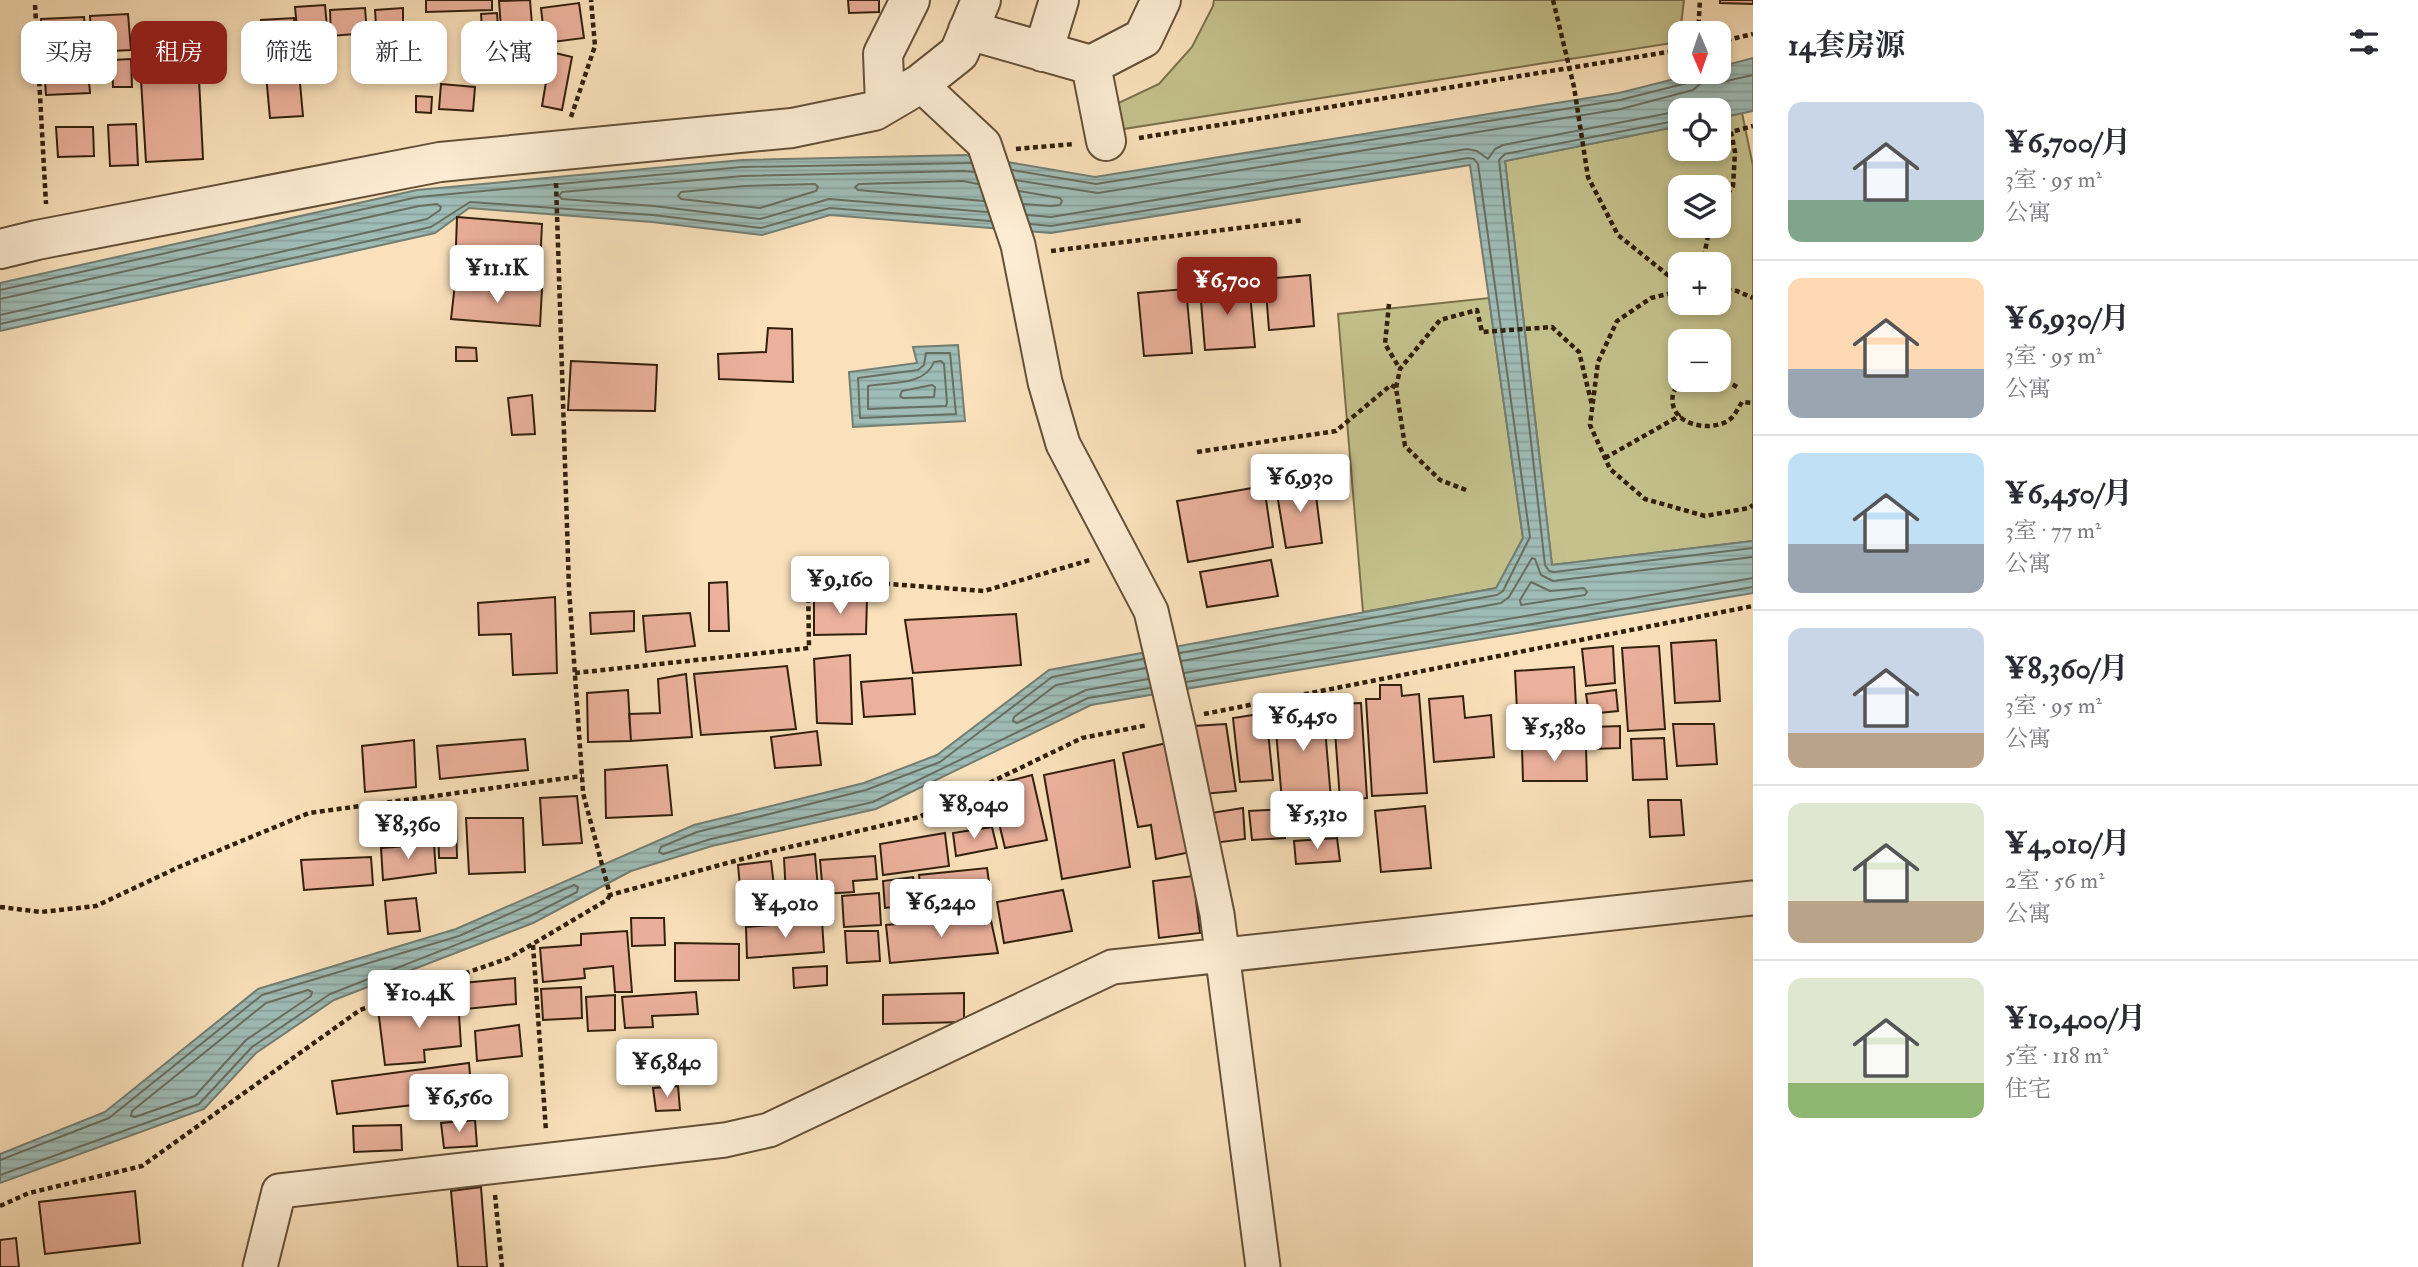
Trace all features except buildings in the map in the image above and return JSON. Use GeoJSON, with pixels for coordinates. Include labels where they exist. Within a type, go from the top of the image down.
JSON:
{"type":"FeatureCollection","features":[{"type":"Feature","properties":{"kind":"street"},"geometry":{"type":"LineString","coordinates":[[885,104],[883,54],[910,0]]}},
{"type":"Feature","properties":{"kind":"street"},"geometry":{"type":"LineString","coordinates":[[1042,52],[1059,0]]}},
{"type":"Feature","properties":{"kind":"street"},"geometry":{"type":"LineString","coordinates":[[0,250],[37,240],[440,162],[792,128],[874,111],[920,84],[959,53],[975,15],[1042,52],[1091,65],[1143,38],[1161,0]]}},
{"type":"Feature","properties":{"kind":"street"},"geometry":{"type":"LineString","coordinates":[[1091,65],[1107,141]]}},
{"type":"Feature","properties":{"kind":"street"},"geometry":{"type":"LineString","coordinates":[[920,84],[984,144],[1019,250],[1045,382],[1063,444],[1151,611],[1177,719],[1217,914],[1263,1267]]}},
{"type":"Feature","properties":{"kind":"street"},"geometry":{"type":"LineString","coordinates":[[260,1267],[279,1191],[725,1140],[769,1130],[1112,967],[1753,898]]}},
{"type":"Feature","properties":{"kind":"path"},"geometry":{"type":"LineString","coordinates":[[583,120],[569,121],[595,46],[591,0]]}},
{"type":"Feature","properties":{"kind":"path"},"geometry":{"type":"LineString","coordinates":[[1553,0],[1570,69],[1588,177],[1618,236],[1668,275]]}},
{"type":"Feature","properties":{"kind":"path"},"geometry":{"type":"LineString","coordinates":[[1699,21],[1700,0]]}},
{"type":"Feature","properties":{"kind":"path"},"geometry":{"type":"LineString","coordinates":[[34,5],[46,211]]}},
{"type":"Feature","properties":{"kind":"path"},"geometry":{"type":"LineString","coordinates":[[1731,39],[1753,34]]}},
{"type":"Feature","properties":{"kind":"path"},"geometry":{"type":"LineString","coordinates":[[988,156],[1152,136],[1668,52]]}},
{"type":"Feature","properties":{"kind":"path"},"geometry":{"type":"LineString","coordinates":[[1731,189],[1735,152],[1731,132],[1753,126]]}},
{"type":"Feature","properties":{"kind":"path"},"geometry":{"type":"LineString","coordinates":[[555,151],[569,589],[583,793],[610,895]]}},
{"type":"Feature","properties":{"kind":"path"},"geometry":{"type":"LineString","coordinates":[[1019,250],[1304,220]]}},
{"type":"Feature","properties":{"kind":"path"},"geometry":{"type":"LineString","coordinates":[[1731,290],[1753,298]]}},
{"type":"Feature","properties":{"kind":"path"},"geometry":{"type":"LineString","coordinates":[[1668,294],[1651,299],[1617,321],[1598,362],[1590,425],[1610,469],[1644,499],[1706,516],[1753,505]]}},
{"type":"Feature","properties":{"kind":"path"},"geometry":{"type":"LineString","coordinates":[[1389,304],[1385,344],[1400,369]]}},
{"type":"Feature","properties":{"kind":"path"},"geometry":{"type":"LineString","coordinates":[[1466,490],[1440,480],[1405,446],[1396,388],[1400,369],[1440,320],[1477,310],[1482,332],[1552,327],[1579,352],[1592,405]]}},
{"type":"Feature","properties":{"kind":"path"},"geometry":{"type":"LineString","coordinates":[[1731,384],[1737,387]]}},
{"type":"Feature","properties":{"kind":"path"},"geometry":{"type":"LineString","coordinates":[[1197,452],[1336,431],[1391,385],[1396,388]]}},
{"type":"Feature","properties":{"kind":"path"},"geometry":{"type":"LineString","coordinates":[[1675,392],[1676,410],[1690,424],[1712,427],[1731,419],[1742,402],[1753,403]]}},
{"type":"Feature","properties":{"kind":"path"},"geometry":{"type":"LineString","coordinates":[[1605,458],[1681,415]]}},
{"type":"Feature","properties":{"kind":"path"},"geometry":{"type":"LineString","coordinates":[[575,673],[809,648],[808,578],[984,591],[1119,551]]}},
{"type":"Feature","properties":{"kind":"path"},"geometry":{"type":"LineString","coordinates":[[0,1206],[29,1194],[142,1166],[360,1010],[509,958],[607,900],[610,895],[764,853],[919,817],[1082,738],[1753,606]]}},
{"type":"Feature","properties":{"kind":"path"},"geometry":{"type":"LineString","coordinates":[[0,907],[41,912],[96,906],[179,867],[309,813],[582,776]]}},
{"type":"Feature","properties":{"kind":"path"},"geometry":{"type":"LineString","coordinates":[[533,944],[548,1160]]}},
{"type":"Feature","properties":{"kind":"path"},"geometry":{"type":"LineString","coordinates":[[492,1167],[502,1267]]}},
{"type":"Feature","properties":{"kind":"shaded area"},"geometry":{"type":"Polygon","coordinates":[[[1214,0],[1684,0],[1682,21],[1668,21],[1668,44],[1117,130],[1112,106],[1159,84],[1192,47],[1214,0]]]}},
{"type":"Feature","properties":{"kind":"shaded area"},"geometry":{"type":"Polygon","coordinates":[[[1742,113],[1753,166],[1753,541],[1552,565],[1505,161],[1668,128],[1668,161],[1731,161],[1731,115],[1742,113]]]}},
{"type":"Feature","properties":{"kind":"shaded area"},"geometry":{"type":"Polygon","coordinates":[[[1489,298],[1523,538],[1497,588],[1363,612],[1338,314],[1489,298]]]}},
{"type":"Feature","properties":{"kind":"water"},"geometry":{"type":"Polygon","coordinates":[[[1753,58],[1753,111],[1731,116],[1731,98],[1668,98],[1668,128],[1505,161],[1552,565],[1753,541],[1753,593],[1091,705],[876,809],[712,846],[631,871],[533,923],[334,1000],[256,1053],[204,1109],[0,1183],[0,1154],[105,1112],[258,989],[456,929],[694,825],[864,783],[937,755],[1049,670],[1496,588],[1523,538],[1470,165],[1051,233],[830,215],[762,235],[652,222],[469,208],[435,233],[0,331],[0,283],[417,190],[742,160],[966,155],[1095,177],[1619,93],[1668,81],[1668,84],[1731,84],[1731,64],[1753,58]]]}},
{"type":"Feature","properties":{"kind":"water"},"geometry":{"type":"Polygon","coordinates":[[[958,345],[965,421],[853,427],[849,372],[917,363],[913,347],[958,345]]]}}]}
